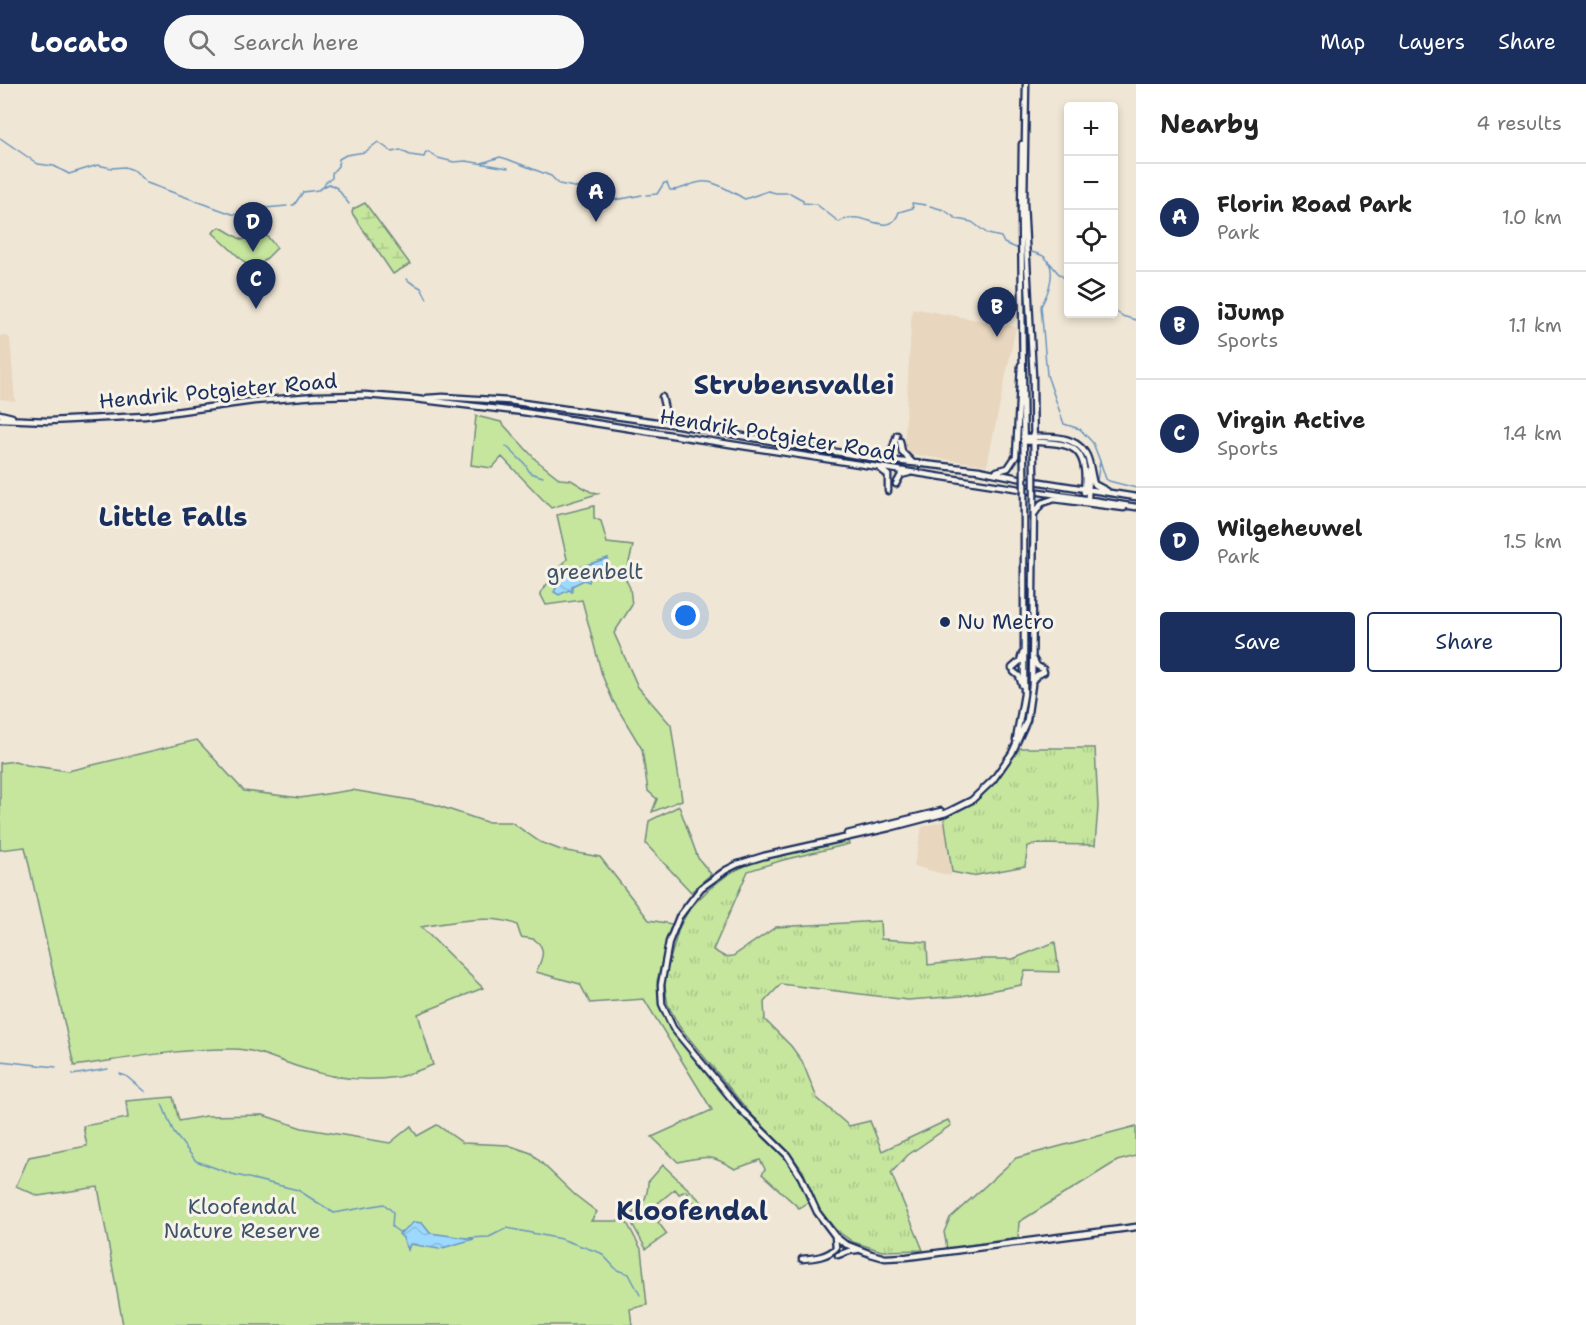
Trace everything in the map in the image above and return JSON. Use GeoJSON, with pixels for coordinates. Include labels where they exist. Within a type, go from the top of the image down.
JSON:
{"type":"FeatureCollection","features":[{"type":"Feature","properties":{"kind":"main road"},"geometry":{"type":"LineString","coordinates":[[1015,746],[1024,694],[1021,202],[1025,84]]}},
{"type":"Feature","properties":{"kind":"main road"},"geometry":{"type":"LineString","coordinates":[[1025,84],[1024,203],[1032,356],[1034,454],[1032,685],[1027,720],[999,773],[981,791],[945,810],[738,864],[716,877],[694,895],[682,911],[672,931],[662,974],[661,997],[668,1021],[684,1043],[740,1109],[791,1161],[817,1212],[845,1244],[878,1256],[897,1257],[1136,1227]]}},
{"type":"Feature","properties":{"kind":"main road"},"geometry":{"type":"LineString","coordinates":[[979,470],[1001,471],[1008,468],[1015,460],[1019,373],[1023,352]]}},
{"type":"Feature","properties":{"kind":"main road","name":"Hendrik Potgieter Road"},"geometry":{"type":"LineString","coordinates":[[0,417],[73,420],[146,416],[254,401],[316,396],[365,395],[415,399],[523,412],[1085,498],[1136,508]]}},
{"type":"Feature","properties":{"kind":"main road","name":"Hendrik Potgieter Road"},"geometry":{"type":"LineString","coordinates":[[415,399],[443,397],[509,401],[678,425],[877,459],[979,470],[1136,497]]}},
{"type":"Feature","properties":{"kind":"main road"},"geometry":{"type":"LineString","coordinates":[[662,397],[666,414],[678,425]]}},
{"type":"Feature","properties":{"kind":"main road"},"geometry":{"type":"LineString","coordinates":[[1032,423],[1036,432],[1046,438]]}},
{"type":"Feature","properties":{"kind":"main road"},"geometry":{"type":"LineString","coordinates":[[877,459],[892,451],[897,435]]}},
{"type":"Feature","properties":{"kind":"main road"},"geometry":{"type":"LineString","coordinates":[[1023,439],[1046,438],[1075,442],[1084,451],[1095,485],[1115,494]]}},
{"type":"Feature","properties":{"kind":"main road"},"geometry":{"type":"LineString","coordinates":[[1033,439],[1067,445],[1077,451],[1083,459],[1086,490]]}},
{"type":"Feature","properties":{"kind":"main road"},"geometry":{"type":"LineString","coordinates":[[900,441],[902,452],[914,463]]}},
{"type":"Feature","properties":{"kind":"main road"},"geometry":{"type":"LineString","coordinates":[[1034,454],[1040,445],[1053,443]]}},
{"type":"Feature","properties":{"kind":"main road"},"geometry":{"type":"LineString","coordinates":[[1085,498],[1089,464]]}},
{"type":"Feature","properties":{"kind":"main road"},"geometry":{"type":"LineString","coordinates":[[877,467],[888,475],[888,491]]}},
{"type":"Feature","properties":{"kind":"main road"},"geometry":{"type":"LineString","coordinates":[[896,484],[903,474],[918,472]]}},
{"type":"Feature","properties":{"kind":"main road"},"geometry":{"type":"LineString","coordinates":[[1064,486],[1080,483],[1085,475]]}},
{"type":"Feature","properties":{"kind":"main road"},"geometry":{"type":"LineString","coordinates":[[1033,531],[1037,509],[1042,502],[1049,499],[1136,508]]}},
{"type":"Feature","properties":{"kind":"main road"},"geometry":{"type":"LineString","coordinates":[[1023,650],[1020,661],[1013,670],[1020,678],[1024,694]]}},
{"type":"Feature","properties":{"kind":"main road"},"geometry":{"type":"LineString","coordinates":[[1031,654],[1037,666],[1043,670],[1036,675],[1032,685]]}},
{"type":"Feature","properties":{"kind":"main road"},"geometry":{"type":"LineString","coordinates":[[834,1234],[870,1251],[897,1257]]}},
{"type":"Feature","properties":{"kind":"main road"},"geometry":{"type":"LineString","coordinates":[[802,1260],[831,1253],[837,1246],[834,1234]]}},
{"type":"Feature","properties":{"kind":"main road"},"geometry":{"type":"LineString","coordinates":[[838,1255],[860,1250]]}},
{"type":"Feature","properties":{"kind":"shaded area"},"geometry":{"type":"Polygon","coordinates":[[[912,308],[1016,327],[987,465],[907,454],[904,450],[912,308]]]}},
{"type":"Feature","properties":{"kind":"shaded area"},"geometry":{"type":"Polygon","coordinates":[[[0,336],[10,338],[15,401],[0,399],[0,336]]]}},
{"type":"Feature","properties":{"kind":"shaded area"},"geometry":{"type":"Polygon","coordinates":[[[944,821],[951,876],[914,866],[922,827],[944,821]]]}},
{"type":"Feature","properties":{"kind":"green space"},"geometry":{"type":"Polygon","coordinates":[[[365,203],[410,264],[393,274],[352,213],[353,209],[365,203]]]}},
{"type":"Feature","properties":{"kind":"green space"},"geometry":{"type":"Polygon","coordinates":[[[220,227],[242,240],[255,235],[260,228],[277,248],[254,271],[213,233],[220,227]]]}},
{"type":"Feature","properties":{"kind":"green space"},"geometry":{"type":"Polygon","coordinates":[[[476,416],[501,422],[536,460],[560,479],[571,480],[591,492],[600,493],[551,508],[502,457],[492,468],[471,465],[476,416]]]}},
{"type":"Feature","properties":{"kind":"green space","name":"greenbelt"},"geometry":{"type":"Polygon","coordinates":[[[594,506],[594,518],[601,521],[607,543],[633,546],[625,578],[630,588],[632,605],[614,633],[638,687],[671,725],[682,800],[652,812],[657,799],[648,791],[642,749],[613,701],[602,675],[582,600],[546,605],[540,593],[567,559],[557,515],[594,506]]]}},
{"type":"Feature","properties":{"kind":"green space"},"geometry":{"type":"Polygon","coordinates":[[[197,740],[244,791],[300,798],[352,790],[433,804],[486,822],[511,822],[540,842],[561,850],[600,857],[649,920],[672,924],[657,981],[660,1007],[673,1031],[748,1121],[779,1149],[800,1180],[808,1203],[799,1208],[762,1174],[765,1169],[760,1160],[735,1169],[708,1158],[678,1162],[652,1137],[712,1110],[644,999],[590,1003],[580,984],[536,972],[542,955],[541,947],[535,940],[521,937],[517,925],[507,921],[483,919],[421,927],[483,988],[418,1014],[433,1065],[406,1075],[373,1079],[335,1076],[311,1071],[242,1049],[174,1052],[74,1066],[25,847],[0,850],[0,763],[15,761],[68,771],[197,740]]]}},
{"type":"Feature","properties":{"kind":"green space"},"geometry":{"type":"Polygon","coordinates":[[[1020,748],[1095,748],[1098,807],[1095,845],[1036,844],[1028,846],[1025,866],[972,876],[952,872],[944,816],[981,797],[1020,748]]]}},
{"type":"Feature","properties":{"kind":"green space"},"geometry":{"type":"Polygon","coordinates":[[[679,806],[698,858],[711,874],[691,892],[646,844],[649,821],[679,806]]]}},
{"type":"Feature","properties":{"kind":"green space"},"geometry":{"type":"Polygon","coordinates":[[[847,839],[849,844],[748,871],[713,950],[725,957],[733,956],[776,927],[880,921],[881,939],[927,942],[928,965],[979,959],[1013,959],[1055,942],[1059,972],[1025,971],[1021,985],[961,996],[908,1000],[781,984],[764,1002],[765,1020],[791,1046],[802,1061],[817,1098],[849,1126],[870,1121],[882,1151],[948,1120],[951,1125],[908,1155],[891,1173],[923,1250],[882,1251],[853,1242],[836,1230],[820,1211],[803,1171],[789,1152],[749,1112],[679,1026],[668,1005],[664,981],[679,928],[690,908],[709,889],[730,873],[757,860],[847,839]]]}},
{"type":"Feature","properties":{"kind":"green space","name":"Kloofendal Nature Reserve"},"geometry":{"type":"Polygon","coordinates":[[[173,1097],[179,1121],[206,1116],[263,1115],[302,1128],[390,1143],[411,1126],[417,1136],[437,1125],[463,1143],[508,1145],[531,1153],[575,1195],[597,1212],[591,1221],[626,1221],[641,1249],[647,1305],[630,1309],[632,1325],[123,1325],[98,1187],[38,1196],[16,1186],[29,1157],[87,1146],[83,1126],[128,1118],[126,1101],[173,1097]]]}},
{"type":"Feature","properties":{"kind":"green space"},"geometry":{"type":"Polygon","coordinates":[[[1136,1126],[1136,1156],[1117,1161],[1019,1222],[1018,1238],[947,1248],[944,1232],[950,1218],[1016,1158],[1136,1126]]]}},
{"type":"Feature","properties":{"kind":"green space"},"geometry":{"type":"Polygon","coordinates":[[[663,1165],[706,1206],[700,1211],[686,1191],[679,1194],[675,1189],[657,1204],[665,1216],[658,1222],[667,1234],[646,1249],[628,1216],[643,1202],[648,1182],[663,1165]]]}},
{"type":"Feature","properties":{"kind":"water"},"geometry":{"type":"Polygon","coordinates":[[[608,558],[607,562],[591,575],[589,582],[584,580],[572,586],[572,592],[569,590],[559,595],[554,592],[557,586],[551,577],[557,578],[563,572],[572,572],[574,569],[608,558]]]}},
{"type":"Feature","properties":{"kind":"water"},"geometry":{"type":"Polygon","coordinates":[[[414,1222],[422,1223],[430,1233],[474,1239],[439,1249],[410,1244],[408,1250],[399,1234],[414,1222]]]}},
{"type":"Feature","properties":{"kind":"waterway"},"geometry":{"type":"LineString","coordinates":[[0,138],[38,164],[54,166],[69,174],[98,165],[111,168],[125,167],[133,170],[147,183],[232,214],[245,216],[265,208],[287,206]]}},
{"type":"Feature","properties":{"kind":"waterway"},"geometry":{"type":"LineString","coordinates":[[324,186],[332,178],[339,159],[346,155],[365,152],[378,142],[392,152],[400,150],[410,155],[424,157],[428,152],[438,158],[454,162],[466,161],[508,168]]}},
{"type":"Feature","properties":{"kind":"waterway"},"geometry":{"type":"LineString","coordinates":[[482,163],[500,157],[507,159],[551,176],[559,184],[589,190],[602,198],[622,199],[642,195]]}},
{"type":"Feature","properties":{"kind":"waterway"},"geometry":{"type":"LineString","coordinates":[[646,195],[657,194],[664,183],[667,183],[670,190],[674,190],[706,182],[745,199],[768,191],[790,193],[803,200],[803,203],[816,204],[839,222],[856,218],[882,224],[892,222],[899,212],[913,208],[912,203],[926,205]]}},
{"type":"Feature","properties":{"kind":"waterway"},"geometry":{"type":"LineString","coordinates":[[292,205],[303,192],[318,190],[329,184],[337,188],[349,204]]}},
{"type":"Feature","properties":{"kind":"waterway"},"geometry":{"type":"LineString","coordinates":[[930,206],[944,210],[957,219],[972,222],[988,234],[1001,237],[1004,243],[1019,249]]}},
{"type":"Feature","properties":{"kind":"waterway"},"geometry":{"type":"LineString","coordinates":[[1029,251],[1043,256],[1050,266],[1051,280],[1041,306],[1047,375],[1064,424],[1080,429],[1093,443],[1100,461],[1097,481]]}},
{"type":"Feature","properties":{"kind":"waterway"},"geometry":{"type":"LineString","coordinates":[[1050,263],[1064,278]]}},
{"type":"Feature","properties":{"kind":"waterway"},"geometry":{"type":"LineString","coordinates":[[407,279],[421,288],[427,299]]}},
{"type":"Feature","properties":{"kind":"waterway"},"geometry":{"type":"LineString","coordinates":[[1118,313],[1136,320]]}},
{"type":"Feature","properties":{"kind":"waterway"},"geometry":{"type":"LineString","coordinates":[[506,446],[525,464],[530,473],[543,477]]}},
{"type":"Feature","properties":{"kind":"waterway"},"geometry":{"type":"LineString","coordinates":[[1100,461],[1106,479],[1136,488]]}},
{"type":"Feature","properties":{"kind":"waterway"},"geometry":{"type":"LineString","coordinates":[[0,1061],[56,1067]]}},
{"type":"Feature","properties":{"kind":"waterway"},"geometry":{"type":"LineString","coordinates":[[72,1075],[108,1069]]}},
{"type":"Feature","properties":{"kind":"waterway"},"geometry":{"type":"LineString","coordinates":[[120,1074],[126,1076],[145,1092]]}},
{"type":"Feature","properties":{"kind":"waterway"},"geometry":{"type":"LineString","coordinates":[[162,1104],[174,1133],[196,1161],[232,1174],[298,1190],[334,1213],[384,1204],[393,1212],[392,1227],[399,1232],[402,1231]]}},
{"type":"Feature","properties":{"kind":"waterway"},"geometry":{"type":"LineString","coordinates":[[467,1238],[489,1237],[507,1228],[561,1239],[601,1253],[617,1270],[629,1274],[640,1295]]}},
{"type":"Feature","properties":{"kind":"place","name":"Florin Road Park"},"geometry":{"type":"Point","coordinates":[596,222]}},
{"type":"Feature","properties":{"kind":"place","name":"Wilgeheuwel"},"geometry":{"type":"Point","coordinates":[253,252]}},
{"type":"Feature","properties":{"kind":"place","name":"Virgin Active"},"geometry":{"type":"Point","coordinates":[256,309]}},
{"type":"Feature","properties":{"kind":"place","name":"iJump"},"geometry":{"type":"Point","coordinates":[997,337]}},
{"type":"Feature","properties":{"kind":"place","name":"Nu Metro"},"geometry":{"type":"Point","coordinates":[945,622]}},
{"type":"Feature","properties":{"kind":"district","name":"Strubensvallei"},"geometry":{"type":"Point","coordinates":[794,385]}},
{"type":"Feature","properties":{"kind":"district","name":"Little Falls"},"geometry":{"type":"Point","coordinates":[173,517]}},
{"type":"Feature","properties":{"kind":"district","name":"Kloofendal"},"geometry":{"type":"Point","coordinates":[692,1211]}}]}
